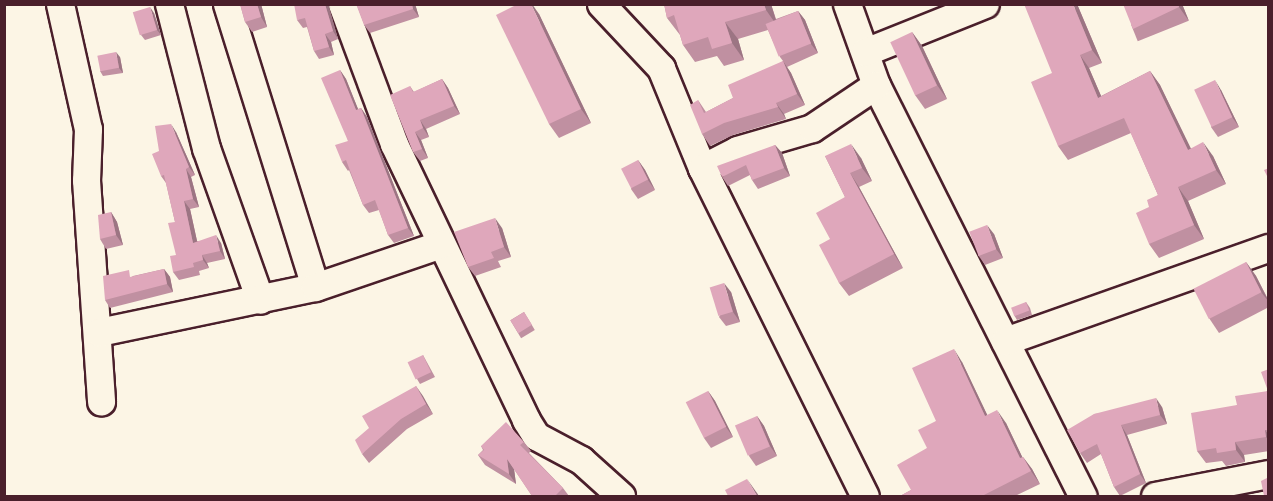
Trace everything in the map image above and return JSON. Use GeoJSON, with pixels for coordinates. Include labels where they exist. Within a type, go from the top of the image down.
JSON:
{"type":"FeatureCollection","features":[{"type":"Feature","properties":{"kind":"street"},"geometry":{"type":"LineString","coordinates":[[60,4],[88,129],[86,180],[99,332],[101,401]]}},
{"type":"Feature","properties":{"kind":"street"},"geometry":{"type":"LineString","coordinates":[[169,4],[206,148],[260,300]]}},
{"type":"Feature","properties":{"kind":"street"},"geometry":{"type":"LineString","coordinates":[[227,4],[315,287]]}},
{"type":"Feature","properties":{"kind":"street"},"geometry":{"type":"LineString","coordinates":[[342,4],[390,135],[503,377],[536,436],[581,460],[621,496]]}},
{"type":"Feature","properties":{"kind":"street"},"geometry":{"type":"LineString","coordinates":[[601,4],[661,68],[702,168],[865,496]]}},
{"type":"Feature","properties":{"kind":"street"},"geometry":{"type":"LineString","coordinates":[[847,4],[876,85],[1083,496]]}},
{"type":"Feature","properties":{"kind":"street"},"geometry":{"type":"LineString","coordinates":[[865,52],[985,4]]}},
{"type":"Feature","properties":{"kind":"street"},"geometry":{"type":"LineString","coordinates":[[702,168],[736,150],[812,128],[876,85]]}},
{"type":"Feature","properties":{"kind":"street"},"geometry":{"type":"LineString","coordinates":[[99,332],[315,287],[441,244]]}},
{"type":"Feature","properties":{"kind":"street"},"geometry":{"type":"LineString","coordinates":[[1005,341],[1269,248]]}},
{"type":"Feature","properties":{"kind":"street"},"geometry":{"type":"LineString","coordinates":[[1155,496],[1269,474]]}},
{"type":"Feature","properties":{"kind":"building"},"geometry":{"type":"Polygon","coordinates":[[[240,4],[257,4],[261,17],[245,22],[240,4]]]}},
{"type":"Feature","properties":{"kind":"building"},"geometry":{"type":"Polygon","coordinates":[[[294,4],[325,4],[333,31],[325,34],[329,47],[314,51],[305,18],[297,20],[294,4]]]}},
{"type":"Feature","properties":{"kind":"building"},"geometry":{"type":"Polygon","coordinates":[[[356,4],[372,4],[372,6],[375,4],[412,4],[413,9],[364,25],[356,4]]]}},
{"type":"Feature","properties":{"kind":"building"},"geometry":{"type":"Polygon","coordinates":[[[518,4],[531,4],[581,109],[549,124],[496,15],[518,4]]]}},
{"type":"Feature","properties":{"kind":"building"},"geometry":{"type":"Polygon","coordinates":[[[664,4],[764,4],[766,10],[725,22],[732,43],[712,49],[708,37],[683,45],[674,15],[667,18],[664,4]]]}},
{"type":"Feature","properties":{"kind":"building"},"geometry":{"type":"Polygon","coordinates":[[[1024,4],[1073,4],[1092,50],[1080,55],[1098,98],[1150,71],[1188,150],[1203,142],[1216,170],[1178,187],[1194,225],[1149,244],[1136,213],[1149,207],[1147,200],[1158,195],[1124,118],[1058,146],[1031,82],[1052,73],[1024,4]]]}},
{"type":"Feature","properties":{"kind":"building"},"geometry":{"type":"Polygon","coordinates":[[[1123,4],[1178,4],[1179,7],[1133,29],[1123,4]]]}},
{"type":"Feature","properties":{"kind":"building"},"geometry":{"type":"Polygon","coordinates":[[[150,7],[157,30],[140,35],[133,12],[150,7]]]}},
{"type":"Feature","properties":{"kind":"building"},"geometry":{"type":"Polygon","coordinates":[[[798,11],[811,43],[779,57],[766,24],[798,11]]]}},
{"type":"Feature","properties":{"kind":"building"},"geometry":{"type":"Polygon","coordinates":[[[912,32],[937,85],[915,96],[890,42],[912,32]]]}},
{"type":"Feature","properties":{"kind":"building"},"geometry":{"type":"Polygon","coordinates":[[[116,52],[119,68],[100,71],[97,56],[116,52]]]}},
{"type":"Feature","properties":{"kind":"building"},"geometry":{"type":"Polygon","coordinates":[[[783,61],[797,94],[776,103],[778,107],[724,123],[702,134],[690,105],[698,100],[704,113],[733,98],[728,85],[783,61]]]}},
{"type":"Feature","properties":{"kind":"building"},"geometry":{"type":"Polygon","coordinates":[[[340,70],[356,110],[361,108],[408,228],[388,235],[375,200],[363,205],[346,160],[342,162],[335,145],[348,141],[321,78],[340,70]]]}},
{"type":"Feature","properties":{"kind":"building"},"geometry":{"type":"Polygon","coordinates":[[[442,79],[454,106],[420,120],[423,128],[415,132],[422,149],[413,152],[390,95],[410,86],[413,92],[442,79]]]}},
{"type":"Feature","properties":{"kind":"building"},"geometry":{"type":"Polygon","coordinates":[[[1215,80],[1232,117],[1211,127],[1194,90],[1215,80]]]}},
{"type":"Feature","properties":{"kind":"building"},"geometry":{"type":"Polygon","coordinates":[[[171,124],[189,167],[186,169],[193,199],[184,201],[193,243],[216,235],[220,251],[202,255],[203,260],[193,263],[194,267],[173,272],[170,256],[176,255],[168,223],[175,222],[164,175],[161,176],[152,154],[159,151],[155,126],[171,124]]]}},
{"type":"Feature","properties":{"kind":"building"},"geometry":{"type":"Polygon","coordinates":[[[851,144],[862,168],[850,173],[894,254],[839,283],[819,245],[830,239],[816,213],[845,197],[825,156],[851,144]]]}},
{"type":"Feature","properties":{"kind":"building"},"geometry":{"type":"Polygon","coordinates":[[[775,145],[784,168],[752,180],[746,165],[722,177],[717,166],[775,145]]]}},
{"type":"Feature","properties":{"kind":"building"},"geometry":{"type":"Polygon","coordinates":[[[638,160],[648,180],[631,188],[621,169],[638,160]]]}},
{"type":"Feature","properties":{"kind":"building"},"geometry":{"type":"Polygon","coordinates":[[[1269,168],[1269,180],[1264,170],[1269,168]]]}},
{"type":"Feature","properties":{"kind":"building"},"geometry":{"type":"Polygon","coordinates":[[[111,212],[116,235],[100,239],[98,215],[111,212]]]}},
{"type":"Feature","properties":{"kind":"building"},"geometry":{"type":"Polygon","coordinates":[[[495,218],[504,247],[491,252],[494,258],[468,267],[454,232],[495,218]]]}},
{"type":"Feature","properties":{"kind":"building"},"geometry":{"type":"Polygon","coordinates":[[[987,225],[996,249],[979,256],[969,232],[987,225]]]}},
{"type":"Feature","properties":{"kind":"building"},"geometry":{"type":"Polygon","coordinates":[[[1246,262],[1261,292],[1209,319],[1193,289],[1246,262]]]}},
{"type":"Feature","properties":{"kind":"building"},"geometry":{"type":"Polygon","coordinates":[[[164,269],[167,284],[105,300],[103,276],[129,270],[130,277],[164,269]]]}},
{"type":"Feature","properties":{"kind":"building"},"geometry":{"type":"Polygon","coordinates":[[[724,283],[733,312],[718,316],[710,287],[724,283]]]}},
{"type":"Feature","properties":{"kind":"building"},"geometry":{"type":"Polygon","coordinates":[[[1026,302],[1029,310],[1014,316],[1011,308],[1026,302]]]}},
{"type":"Feature","properties":{"kind":"building"},"geometry":{"type":"Polygon","coordinates":[[[524,312],[532,325],[518,333],[510,320],[524,312]]]}},
{"type":"Feature","properties":{"kind":"building"},"geometry":{"type":"Polygon","coordinates":[[[954,349],[985,416],[997,410],[1020,458],[1023,457],[1031,471],[982,496],[900,496],[911,490],[897,465],[927,448],[918,430],[936,421],[912,368],[954,349]]]}},
{"type":"Feature","properties":{"kind":"building"},"geometry":{"type":"Polygon","coordinates":[[[423,355],[431,372],[416,379],[408,362],[423,355]]]}},
{"type":"Feature","properties":{"kind":"building"},"geometry":{"type":"Polygon","coordinates":[[[1269,369],[1269,430],[1265,430],[1266,437],[1235,442],[1236,450],[1217,453],[1216,448],[1197,451],[1191,413],[1237,405],[1235,396],[1268,391],[1261,372],[1269,369]]]}},
{"type":"Feature","properties":{"kind":"building"},"geometry":{"type":"Polygon","coordinates":[[[416,386],[426,404],[401,419],[362,454],[355,440],[369,428],[362,416],[416,386]]]}},
{"type":"Feature","properties":{"kind":"building"},"geometry":{"type":"Polygon","coordinates":[[[708,391],[726,427],[704,438],[686,402],[708,391]]]}},
{"type":"Feature","properties":{"kind":"building"},"geometry":{"type":"Polygon","coordinates":[[[1156,398],[1160,415],[1121,425],[1140,474],[1114,487],[1097,444],[1080,453],[1067,430],[1094,414],[1156,398]]]}},
{"type":"Feature","properties":{"kind":"building"},"geometry":{"type":"Polygon","coordinates":[[[757,416],[770,446],[748,456],[735,425],[757,416]]]}},
{"type":"Feature","properties":{"kind":"building"},"geometry":{"type":"Polygon","coordinates":[[[506,422],[524,442],[520,445],[563,488],[555,496],[532,496],[507,459],[509,474],[478,455],[484,450],[481,446],[506,422]]]}},
{"type":"Feature","properties":{"kind":"building"},"geometry":{"type":"Polygon","coordinates":[[[1269,477],[1269,496],[1264,496],[1261,481],[1269,477]]]}},
{"type":"Feature","properties":{"kind":"building"},"geometry":{"type":"Polygon","coordinates":[[[747,479],[757,496],[728,496],[725,490],[747,479]]]}}]}
